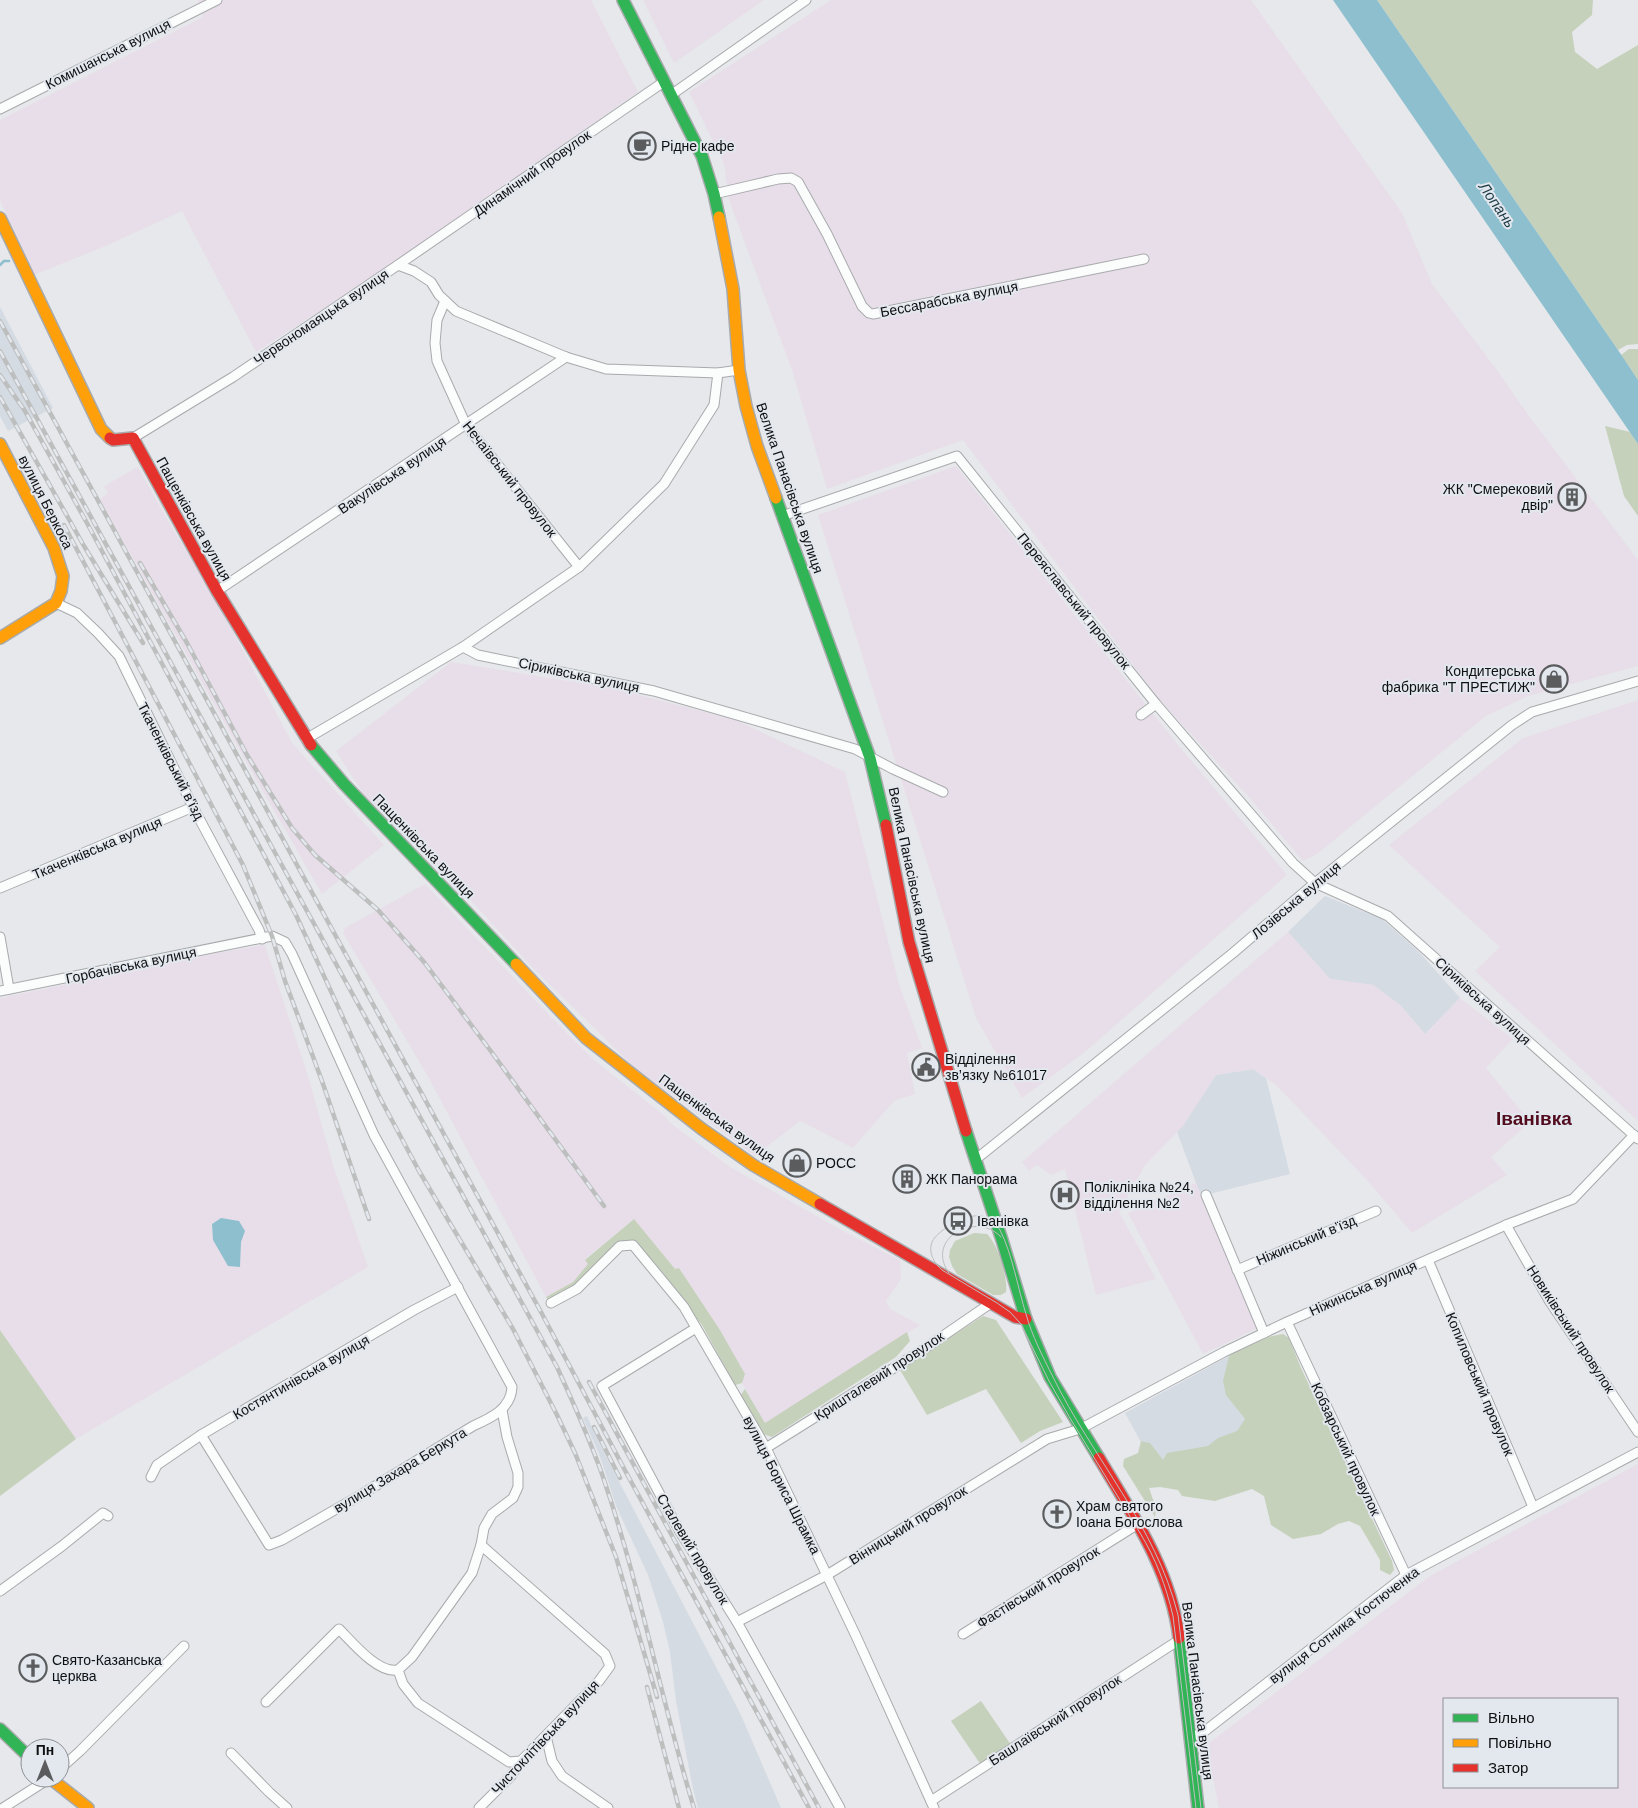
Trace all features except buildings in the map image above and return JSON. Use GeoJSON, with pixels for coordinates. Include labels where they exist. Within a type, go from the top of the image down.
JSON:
{"type":"FeatureCollection","features":[{"type":"Feature","properties":{"kind":"street","name":"Комишанська вулиця"},"geometry":{"type":"LineString","coordinates":[[0,109],[217,0]]}},
{"type":"Feature","properties":{"kind":"street","name":"Велика Панасівська вулиця"},"geometry":{"type":"LineString","coordinates":[[623,0],[702,156],[714,194],[733,289],[739,370],[748,414],[782,516],[870,758],[909,942],[975,1160],[1026,1319],[1050,1377],[1152,1549],[1170,1593],[1176,1615],[1198,1808]]}},
{"type":"Feature","properties":{"kind":"street"},"geometry":{"type":"LineString","coordinates":[[671,94],[806,0]]}},
{"type":"Feature","properties":{"kind":"street","name":"Динамічний провулок"},"geometry":{"type":"LineString","coordinates":[[398,266],[665,81]]}},
{"type":"Feature","properties":{"kind":"street","name":"Бессарабська вулиця"},"geometry":{"type":"LineString","coordinates":[[714,194],[785,178],[794,179],[798,182],[827,234],[862,306],[869,313],[873,314],[1144,259]]}},
{"type":"Feature","properties":{"kind":"street"},"geometry":{"type":"LineString","coordinates":[[0,218],[101,429],[113,440],[133,438]]}},
{"type":"Feature","properties":{"kind":"street","name":"Червономаяцька вулиця"},"geometry":{"type":"LineString","coordinates":[[133,438],[232,376],[398,266],[414,270],[431,282],[445,301],[456,311],[566,357],[606,369],[718,373],[739,370]]}},
{"type":"Feature","properties":{"kind":"street","name":"Нечаївський провулок"},"geometry":{"type":"LineString","coordinates":[[445,301],[437,320],[435,343],[437,361],[466,425],[580,567]]}},
{"type":"Feature","properties":{"kind":"street","name":"Вакулівська вулиця"},"geometry":{"type":"LineString","coordinates":[[216,591],[566,357]]}},
{"type":"Feature","properties":{"kind":"street"},"geometry":{"type":"LineString","coordinates":[[306,739],[463,647],[580,567],[664,484],[714,405],[718,373]]}},
{"type":"Feature","properties":{"kind":"street","name":"Пащенківська вулиця"},"geometry":{"type":"LineString","coordinates":[[133,438],[216,591],[306,739],[344,784],[586,1038],[702,1129],[753,1165],[1016,1317],[1026,1319]]}},
{"type":"Feature","properties":{"kind":"street","name":"вулиця Беркоса"},"geometry":{"type":"LineString","coordinates":[[0,444],[59,561],[63,576],[61,591],[56,603]]}},
{"type":"Feature","properties":{"kind":"street","name":"Переяславський провулок"},"geometry":{"type":"LineString","coordinates":[[782,516],[957,456],[1156,704],[1293,862],[1315,883]]}},
{"type":"Feature","properties":{"kind":"street"},"geometry":{"type":"LineString","coordinates":[[0,638],[56,603]]}},
{"type":"Feature","properties":{"kind":"street","name":"Ткаченківський в'їзд"},"geometry":{"type":"LineString","coordinates":[[56,603],[77,613],[119,656],[193,808],[259,930],[262,939]]}},
{"type":"Feature","properties":{"kind":"street","name":"Сіриківська вулиця"},"geometry":{"type":"LineString","coordinates":[[463,647],[478,655],[654,691],[855,749],[870,758],[943,792]]}},
{"type":"Feature","properties":{"kind":"street","name":"Лозівська вулиця"},"geometry":{"type":"LineString","coordinates":[[975,1160],[1226,959],[1315,883],[1518,721],[1532,712],[1638,681]]}},
{"type":"Feature","properties":{"kind":"street"},"geometry":{"type":"LineString","coordinates":[[1141,715],[1156,704]]}},
{"type":"Feature","properties":{"kind":"street","name":"Ткаченківська вулиця"},"geometry":{"type":"LineString","coordinates":[[0,888],[193,808]]}},
{"type":"Feature","properties":{"kind":"street","name":"Сіриківська вулиця"},"geometry":{"type":"LineString","coordinates":[[1315,883],[1388,916],[1636,1137]]}},
{"type":"Feature","properties":{"kind":"street","name":"Горбачівська вулиця"},"geometry":{"type":"LineString","coordinates":[[5,990],[272,936],[285,942],[374,1135],[512,1387],[511,1396],[502,1410]]}},
{"type":"Feature","properties":{"kind":"street"},"geometry":{"type":"LineString","coordinates":[[0,937],[5,990]]}},
{"type":"Feature","properties":{"kind":"street","name":"Ніжинська вулиця"},"geometry":{"type":"LineString","coordinates":[[1080,1429],[1287,1322],[1506,1225],[1573,1199],[1636,1137]]}},
{"type":"Feature","properties":{"kind":"street"},"geometry":{"type":"LineString","coordinates":[[1206,1195],[1264,1333]]}},
{"type":"Feature","properties":{"kind":"street","name":"Ніжинський в’їзд"},"geometry":{"type":"LineString","coordinates":[[1237,1270],[1376,1211]]}},
{"type":"Feature","properties":{"kind":"street","name":"Новиківський провулок"},"geometry":{"type":"LineString","coordinates":[[1506,1225],[1550,1302],[1638,1432]]}},
{"type":"Feature","properties":{"kind":"street","name":"вулиця Бориса Шрамка"},"geometry":{"type":"LineString","coordinates":[[551,1303],[577,1290],[620,1246],[633,1245],[684,1307],[766,1448],[933,1805]]}},
{"type":"Feature","properties":{"kind":"street","name":"Копиловський провулок"},"geometry":{"type":"LineString","coordinates":[[1428,1260],[1533,1507]]}},
{"type":"Feature","properties":{"kind":"street","name":"Костянтинівська вулиця"},"geometry":{"type":"LineString","coordinates":[[152,1476],[157,1465],[201,1435],[414,1310],[458,1287]]}},
{"type":"Feature","properties":{"kind":"street","name":"Кришталевий провулок"},"geometry":{"type":"LineString","coordinates":[[766,1448],[924,1349],[992,1303]]}},
{"type":"Feature","properties":{"kind":"street","name":"Кобзарський провулок"},"geometry":{"type":"LineString","coordinates":[[1287,1322],[1406,1575]]}},
{"type":"Feature","properties":{"kind":"street","name":"Сталевий провулок"},"geometry":{"type":"LineString","coordinates":[[696,1328],[602,1386],[678,1530],[737,1622],[840,1808]]}},
{"type":"Feature","properties":{"kind":"street"},"geometry":{"type":"LineString","coordinates":[[266,1702],[339,1629],[384,1669],[398,1670],[412,1657],[472,1573],[484,1528],[492,1514],[513,1498],[518,1487],[518,1474],[507,1437],[502,1410]]}},
{"type":"Feature","properties":{"kind":"street","name":"вулиця Захара Беркута"},"geometry":{"type":"LineString","coordinates":[[201,1435],[269,1545],[282,1540],[359,1496],[502,1410]]}},
{"type":"Feature","properties":{"kind":"street","name":"Вінницький провулок"},"geometry":{"type":"LineString","coordinates":[[737,1622],[827,1576],[1047,1439],[1080,1429]]}},
{"type":"Feature","properties":{"kind":"street","name":"вулиця Сотника Костюченка"},"geometry":{"type":"LineString","coordinates":[[1190,1738],[1205,1731],[1406,1575],[1638,1452]]}},
{"type":"Feature","properties":{"kind":"street"},"geometry":{"type":"LineString","coordinates":[[0,1591],[103,1514],[108,1516]]}},
{"type":"Feature","properties":{"kind":"street","name":"Фастівський провулок"},"geometry":{"type":"LineString","coordinates":[[963,1634],[1138,1524]]}},
{"type":"Feature","properties":{"kind":"street","name":"Чистоклітівська вулиця"},"geometry":{"type":"LineString","coordinates":[[479,1808],[511,1776],[521,1761],[599,1681],[610,1666],[605,1654],[481,1545]]}},
{"type":"Feature","properties":{"kind":"street","name":"Башлаївський провулок"},"geometry":{"type":"LineString","coordinates":[[933,1805],[1178,1640]]}},
{"type":"Feature","properties":{"kind":"street"},"geometry":{"type":"LineString","coordinates":[[70,1760],[184,1646]]}},
{"type":"Feature","properties":{"kind":"street"},"geometry":{"type":"LineString","coordinates":[[398,1670],[403,1684],[418,1703],[509,1762],[521,1761]]}},
{"type":"Feature","properties":{"kind":"street"},"geometry":{"type":"LineString","coordinates":[[0,1729],[20,1748]]}},
{"type":"Feature","properties":{"kind":"street"},"geometry":{"type":"LineString","coordinates":[[546,1736],[552,1762],[562,1776],[608,1808]]}},
{"type":"Feature","properties":{"kind":"street"},"geometry":{"type":"LineString","coordinates":[[231,1753],[287,1808]]}},
{"type":"Feature","properties":{"kind":"street"},"geometry":{"type":"LineString","coordinates":[[3,1808],[34,1788]]}},
{"type":"Feature","properties":{"kind":"street"},"geometry":{"type":"LineString","coordinates":[[63,1788],[88,1808]]}},
{"type":"Feature","properties":{"kind":"shaded area"},"geometry":{"type":"Polygon","coordinates":[[[198,0],[591,0],[638,92],[392,264],[256,352],[182,211],[108,245],[34,275],[0,200],[0,120],[203,17],[198,0]]]}},
{"type":"Feature","properties":{"kind":"shaded area"},"geometry":{"type":"Polygon","coordinates":[[[643,0],[764,0],[674,63],[643,0]]]}},
{"type":"Feature","properties":{"kind":"shaded area"},"geometry":{"type":"Polygon","coordinates":[[[831,0],[1251,0],[1402,213],[1432,284],[1638,560],[1638,666],[1528,696],[1486,716],[1317,854],[1303,861],[1249,797],[1158,698],[963,440],[827,489],[793,373],[729,200],[724,164],[689,92],[831,0]]]}},
{"type":"Feature","properties":{"kind":"shaded area"},"geometry":{"type":"Polygon","coordinates":[[[0,307],[53,408],[8,431],[0,416],[0,307]]]}},
{"type":"Feature","properties":{"kind":"shaded area"},"geometry":{"type":"Polygon","coordinates":[[[956,466],[1178,745],[1287,875],[1085,1052],[1022,1098],[976,1018],[818,515],[956,466]]]}},
{"type":"Feature","properties":{"kind":"shaded area"},"geometry":{"type":"Polygon","coordinates":[[[138,467],[171,526],[211,590],[292,743],[384,845],[322,894],[100,499],[108,493],[104,486],[138,467]]]}},
{"type":"Feature","properties":{"kind":"shaded area"},"geometry":{"type":"Polygon","coordinates":[[[451,662],[612,688],[736,720],[845,772],[899,984],[922,1048],[907,1053],[915,1094],[894,1101],[853,1148],[800,1121],[755,1156],[635,1068],[534,969],[454,882],[364,795],[336,751],[451,662]]]}},
{"type":"Feature","properties":{"kind":"shaded area"},"geometry":{"type":"Polygon","coordinates":[[[1638,700],[1638,1121],[1475,971],[1500,947],[1389,845],[1523,738],[1638,700]]]}},
{"type":"Feature","properties":{"kind":"shaded area"},"geometry":{"type":"Polygon","coordinates":[[[425,884],[594,1060],[665,1116],[669,1122],[730,1167],[843,1231],[900,1260],[901,1279],[886,1301],[890,1309],[920,1325],[765,1423],[742,1383],[745,1374],[720,1330],[679,1268],[675,1270],[634,1219],[585,1259],[589,1264],[573,1282],[546,1297],[426,1073],[343,933],[345,928],[425,884]]]}},
{"type":"Feature","properties":{"kind":"shaded area"},"geometry":{"type":"Polygon","coordinates":[[[1325,896],[1382,919],[1419,952],[1460,998],[1425,1034],[1400,1005],[1373,985],[1330,979],[1288,932],[1325,896]]]}},
{"type":"Feature","properties":{"kind":"shaded area"},"geometry":{"type":"Polygon","coordinates":[[[1288,932],[1330,979],[1373,985],[1400,1005],[1425,1034],[1460,998],[1513,1039],[1486,1068],[1530,1122],[1491,1157],[1507,1175],[1412,1233],[1367,1180],[1276,1085],[1253,1069],[1216,1075],[1183,1126],[1145,1165],[1119,1212],[1156,1279],[1096,1295],[1065,1169],[1051,1175],[1037,1165],[1029,1171],[1022,1162],[1288,932]]]}},
{"type":"Feature","properties":{"kind":"shaded area"},"geometry":{"type":"Polygon","coordinates":[[[265,945],[308,1076],[333,1165],[368,1267],[76,1439],[0,1330],[0,998],[221,952],[265,945]]]}},
{"type":"Feature","properties":{"kind":"shaded area"},"geometry":{"type":"Polygon","coordinates":[[[1253,1069],[1266,1078],[1290,1174],[1201,1196],[1177,1132],[1216,1075],[1253,1069]]]}},
{"type":"Feature","properties":{"kind":"shaded area"},"geometry":{"type":"Polygon","coordinates":[[[1196,1183],[1258,1328],[1203,1354],[1128,1213],[1196,1183]]]}},
{"type":"Feature","properties":{"kind":"shaded area"},"geometry":{"type":"Polygon","coordinates":[[[1229,1356],[1270,1432],[1166,1488],[1125,1413],[1229,1356]]]}},
{"type":"Feature","properties":{"kind":"shaded area"},"geometry":{"type":"Polygon","coordinates":[[[587,1416],[601,1447],[740,1713],[781,1808],[698,1808],[676,1701],[670,1652],[663,1622],[648,1575],[617,1508],[599,1454],[583,1418],[587,1416]]]}},
{"type":"Feature","properties":{"kind":"shaded area"},"geometry":{"type":"Polygon","coordinates":[[[1638,1464],[1638,1808],[1219,1808],[1211,1767],[1209,1743],[1430,1576],[1638,1464]]]}},
{"type":"Feature","properties":{"kind":"green space"},"geometry":{"type":"Polygon","coordinates":[[[1377,0],[1593,0],[1592,15],[1572,32],[1575,52],[1597,69],[1638,45],[1638,344],[1627,345],[1618,350],[1377,0]]]}},
{"type":"Feature","properties":{"kind":"green space"},"geometry":{"type":"Polygon","coordinates":[[[1629,349],[1638,349],[1638,380],[1621,355],[1629,349]]]}},
{"type":"Feature","properties":{"kind":"green space"},"geometry":{"type":"Polygon","coordinates":[[[1605,426],[1630,432],[1638,444],[1638,516],[1624,496],[1605,426]]]}},
{"type":"Feature","properties":{"kind":"green space"},"geometry":{"type":"Polygon","coordinates":[[[634,1219],[675,1269],[679,1268],[720,1330],[745,1374],[742,1383],[735,1385],[702,1325],[633,1242],[617,1242],[575,1288],[549,1301],[546,1297],[573,1282],[588,1264],[585,1260],[634,1219]]]}},
{"type":"Feature","properties":{"kind":"green space"},"geometry":{"type":"Polygon","coordinates":[[[974,1233],[987,1234],[995,1245],[1004,1270],[1006,1286],[1006,1292],[1001,1295],[993,1295],[957,1274],[952,1266],[949,1257],[950,1250],[955,1241],[974,1233]]]}},
{"type":"Feature","properties":{"kind":"green space"},"geometry":{"type":"Polygon","coordinates":[[[983,1316],[996,1320],[1063,1422],[1040,1431],[1021,1443],[986,1389],[927,1415],[900,1370],[983,1316]]]}},
{"type":"Feature","properties":{"kind":"green space"},"geometry":{"type":"Polygon","coordinates":[[[0,1330],[76,1439],[0,1496],[0,1330]]]}},
{"type":"Feature","properties":{"kind":"green space"},"geometry":{"type":"Polygon","coordinates":[[[907,1332],[910,1341],[896,1357],[772,1437],[763,1434],[740,1396],[745,1389],[765,1423],[907,1332]]]}},
{"type":"Feature","properties":{"kind":"green space"},"geometry":{"type":"Polygon","coordinates":[[[1283,1334],[1289,1338],[1301,1368],[1392,1561],[1394,1570],[1390,1575],[1380,1570],[1380,1560],[1360,1526],[1349,1521],[1338,1524],[1321,1534],[1293,1539],[1271,1525],[1264,1496],[1252,1489],[1215,1501],[1182,1496],[1178,1490],[1160,1487],[1149,1488],[1156,1508],[1155,1517],[1123,1466],[1124,1459],[1138,1453],[1141,1441],[1150,1443],[1163,1460],[1167,1453],[1208,1446],[1218,1438],[1237,1431],[1245,1419],[1226,1395],[1223,1381],[1229,1356],[1241,1348],[1267,1337],[1283,1334]]]}},
{"type":"Feature","properties":{"kind":"green space"},"geometry":{"type":"Polygon","coordinates":[[[981,1701],[1011,1745],[981,1765],[951,1721],[981,1701]]]}},
{"type":"Feature","properties":{"kind":"water","name":"Лопань"},"geometry":{"type":"Polygon","coordinates":[[[1333,0],[1377,0],[1618,350],[1638,380],[1638,444],[1333,0]]]}},
{"type":"Feature","properties":{"kind":"water"},"geometry":{"type":"Polygon","coordinates":[[[221,1218],[239,1221],[245,1231],[241,1242],[240,1267],[228,1266],[213,1240],[212,1224],[221,1218]]]}},
{"type":"Feature","properties":{"kind":"waterway"},"geometry":{"type":"LineString","coordinates":[[0,265],[4,261],[9,261]]}},
{"type":"Feature","properties":{"kind":"tram line"},"geometry":{"type":"LineString","coordinates":[[1196,1808],[1173,1616],[1160,1573],[1146,1543],[1049,1381],[1021,1324],[1010,1312],[942,1270],[934,1261],[931,1254],[931,1246],[935,1237],[947,1227],[962,1219],[982,1216],[988,1218],[1000,1230],[1011,1260],[1028,1322],[1042,1354],[1069,1407],[1139,1522],[1155,1552],[1168,1583],[1178,1615],[1201,1808]]}},
{"type":"Feature","properties":{"kind":"tram line"},"geometry":{"type":"LineString","coordinates":[[949,1273],[943,1261],[943,1249],[956,1232],[979,1226],[991,1229],[1001,1237]]}},
{"type":"Feature","properties":{"kind":"railway"},"geometry":{"type":"LineString","coordinates":[[0,321],[541,1312],[809,1808]]}},
{"type":"Feature","properties":{"kind":"railway"},"geometry":{"type":"LineString","coordinates":[[0,351],[557,1367],[594,1453],[618,1523],[694,1808]]}},
{"type":"Feature","properties":{"kind":"railway"},"geometry":{"type":"LineString","coordinates":[[0,375],[25,411],[87,523],[296,915],[379,1096],[419,1171],[513,1329],[557,1415],[575,1453],[616,1557],[657,1697]]}},
{"type":"Feature","properties":{"kind":"railway"},"geometry":{"type":"LineString","coordinates":[[0,397],[84,546],[143,643]]}},
{"type":"Feature","properties":{"kind":"railway"},"geometry":{"type":"LineString","coordinates":[[64,525],[243,865],[272,936],[285,981],[322,1081],[369,1219]]}},
{"type":"Feature","properties":{"kind":"railway"},"geometry":{"type":"LineString","coordinates":[[140,563],[187,643],[247,755],[292,828],[315,855],[378,910],[424,962],[604,1206]]}},
{"type":"Feature","properties":{"kind":"railway"},"geometry":{"type":"LineString","coordinates":[[589,1382],[819,1808]]}},
{"type":"Feature","properties":{"kind":"railway"},"geometry":{"type":"LineString","coordinates":[[594,1427],[620,1478]]}},
{"type":"Feature","properties":{"kind":"railway"},"geometry":{"type":"LineString","coordinates":[[647,1687],[679,1808]]}},
{"type":"Feature","properties":{"kind":"traffic: fast"},"geometry":{"type":"LineString","coordinates":[[623,0],[702,156],[719,217]]}},
{"type":"Feature","properties":{"kind":"traffic: fast"},"geometry":{"type":"LineString","coordinates":[[776,498],[870,758],[886,825]]}},
{"type":"Feature","properties":{"kind":"traffic: fast"},"geometry":{"type":"LineString","coordinates":[[311,745],[344,784],[516,964]]}},
{"type":"Feature","properties":{"kind":"traffic: fast"},"geometry":{"type":"LineString","coordinates":[[966,1131],[1026,1319],[1050,1377],[1099,1458]]}},
{"type":"Feature","properties":{"kind":"traffic: fast"},"geometry":{"type":"LineString","coordinates":[[1179,1638],[1198,1808]]}},
{"type":"Feature","properties":{"kind":"traffic: fast"},"geometry":{"type":"LineString","coordinates":[[0,1729],[20,1748]]}},
{"type":"Feature","properties":{"kind":"traffic: slow"},"geometry":{"type":"LineString","coordinates":[[719,217],[733,289],[739,370],[746,406],[757,446],[776,498]]}},
{"type":"Feature","properties":{"kind":"traffic: slow"},"geometry":{"type":"LineString","coordinates":[[0,218],[101,429],[110,438]]}},
{"type":"Feature","properties":{"kind":"traffic: slow"},"geometry":{"type":"LineString","coordinates":[[0,444],[54,548],[63,576],[61,591],[56,603],[0,638]]}},
{"type":"Feature","properties":{"kind":"traffic: slow"},"geometry":{"type":"LineString","coordinates":[[516,964],[586,1038],[702,1129],[753,1165],[820,1204]]}},
{"type":"Feature","properties":{"kind":"traffic: slow"},"geometry":{"type":"LineString","coordinates":[[63,1788],[88,1808]]}},
{"type":"Feature","properties":{"kind":"traffic: jam"},"geometry":{"type":"LineString","coordinates":[[110,438],[113,440],[133,438],[217,591],[311,745]]}},
{"type":"Feature","properties":{"kind":"traffic: jam"},"geometry":{"type":"LineString","coordinates":[[886,825],[909,942],[966,1131]]}},
{"type":"Feature","properties":{"kind":"traffic: jam"},"geometry":{"type":"LineString","coordinates":[[820,1204],[1015,1317],[1026,1319]]}},
{"type":"Feature","properties":{"kind":"traffic: jam"},"geometry":{"type":"LineString","coordinates":[[1099,1458],[1149,1544],[1168,1590],[1175,1613],[1179,1638]]}},
{"type":"Feature","properties":{"kind":"place","name":"Рідне кафе"},"geometry":{"type":"Point","coordinates":[642,146]}},
{"type":"Feature","properties":{"kind":"place","name":"ЖК \"Смерековий двір\""},"geometry":{"type":"Point","coordinates":[1572,497]}},
{"type":"Feature","properties":{"kind":"place","name":"Кондитерська фабрика \"Т ПРЕСТИЖ\""},"geometry":{"type":"Point","coordinates":[1554,679]}},
{"type":"Feature","properties":{"kind":"place","name":"Відділення зв’язку №61017"},"geometry":{"type":"Point","coordinates":[926,1067]}},
{"type":"Feature","properties":{"kind":"place","name":"РОСС"},"geometry":{"type":"Point","coordinates":[797,1163]}},
{"type":"Feature","properties":{"kind":"place","name":"ЖК Панорама"},"geometry":{"type":"Point","coordinates":[907,1179]}},
{"type":"Feature","properties":{"kind":"place","name":"Поліклініка №24, відділення №2"},"geometry":{"type":"Point","coordinates":[1065,1195]}},
{"type":"Feature","properties":{"kind":"place","name":"Іванівка"},"geometry":{"type":"Point","coordinates":[958,1221]}},
{"type":"Feature","properties":{"kind":"place","name":"Храм святого Іоана Богослова"},"geometry":{"type":"Point","coordinates":[1057,1514]}},
{"type":"Feature","properties":{"kind":"place","name":"Свято-Казанська церква"},"geometry":{"type":"Point","coordinates":[33,1668]}},
{"type":"Feature","properties":{"kind":"district","name":"Іванівка"},"geometry":{"type":"Point","coordinates":[1534,1118]}}]}
